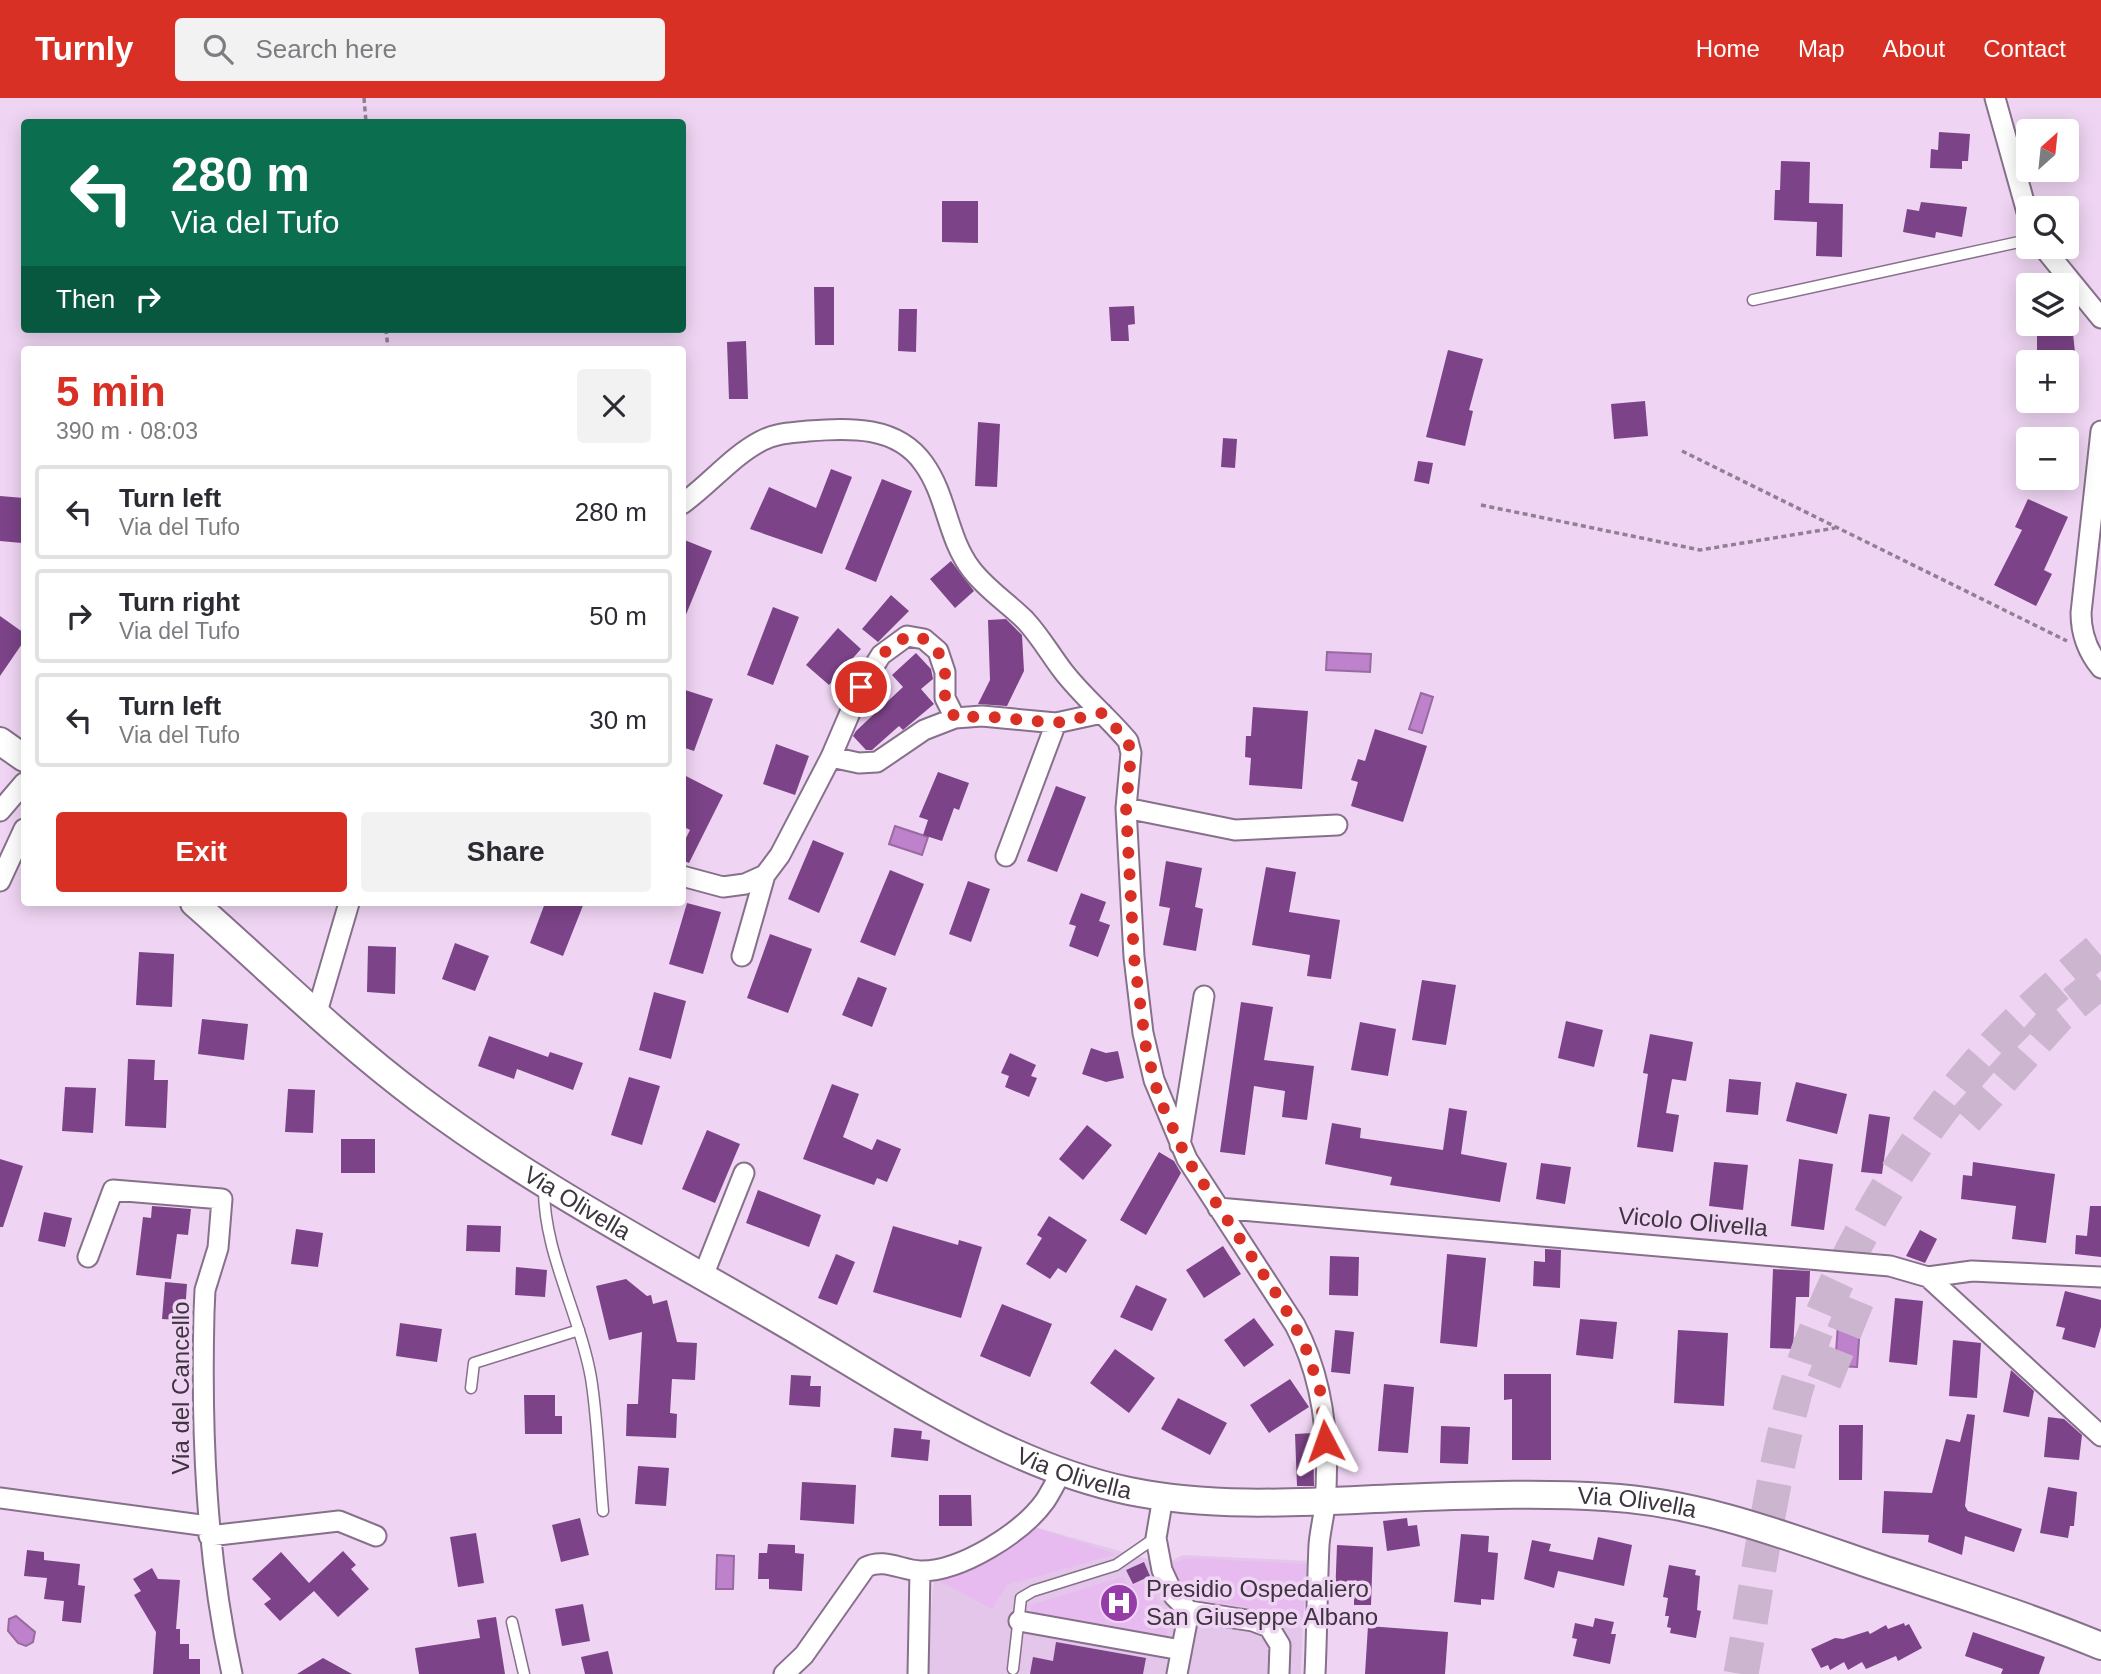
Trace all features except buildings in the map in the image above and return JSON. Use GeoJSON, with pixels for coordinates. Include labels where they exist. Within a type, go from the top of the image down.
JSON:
{"type":"FeatureCollection","features":[{"type":"Feature","properties":{"kind":"main road"},"geometry":{"type":"LineString","coordinates":[[0,741],[21,756]]}},
{"type":"Feature","properties":{"kind":"main road","name":"Via Olivella"},"geometry":{"type":"LineString","coordinates":[[197,906],[413,1095],[544,1182],[917,1402],[1011,1451],[1061,1472],[1163,1497],[1246,1502],[1577,1495],[1681,1506],[1778,1533],[2048,1624],[2101,1646]]}},
{"type":"Feature","properties":{"kind":"street"},"geometry":{"type":"LineString","coordinates":[[1995,98],[2022,196]]}},
{"type":"Feature","properties":{"kind":"street"},"geometry":{"type":"LineString","coordinates":[[2053,259],[2101,318]]}},
{"type":"Feature","properties":{"kind":"street"},"geometry":{"type":"LineString","coordinates":[[686,501],[746,451],[770,437],[823,430],[863,430],[898,440],[915,453],[931,474],[953,540],[973,572],[990,592],[1024,619],[1053,654],[1062,670],[1128,741],[1131,754],[1126,808],[1134,957],[1143,1033],[1159,1098],[1180,1145],[1218,1208],[1281,1301],[1313,1364],[1323,1406],[1325,1502],[1319,1543],[1315,1674]]}},
{"type":"Feature","properties":{"kind":"street"},"geometry":{"type":"LineString","coordinates":[[2095,660],[2083,634],[2081,606],[2101,430]]}},
{"type":"Feature","properties":{"kind":"street"},"geometry":{"type":"LineString","coordinates":[[742,956],[765,875],[780,855],[831,757],[861,687],[881,655],[907,636],[924,639],[938,651],[945,672],[945,698],[955,718]]}},
{"type":"Feature","properties":{"kind":"street"},"geometry":{"type":"LineString","coordinates":[[831,757],[859,763],[877,762],[924,730],[955,718],[982,716],[1056,723],[1102,713]]}},
{"type":"Feature","properties":{"kind":"street"},"geometry":{"type":"LineString","coordinates":[[1006,856],[1056,723]]}},
{"type":"Feature","properties":{"kind":"street"},"geometry":{"type":"LineString","coordinates":[[0,811],[21,786]]}},
{"type":"Feature","properties":{"kind":"street"},"geometry":{"type":"LineString","coordinates":[[1126,808],[1235,830],[1337,825]]}},
{"type":"Feature","properties":{"kind":"street"},"geometry":{"type":"LineString","coordinates":[[0,881],[21,836]]}},
{"type":"Feature","properties":{"kind":"street"},"geometry":{"type":"LineString","coordinates":[[686,878],[723,887],[746,884],[765,875]]}},
{"type":"Feature","properties":{"kind":"street"},"geometry":{"type":"LineString","coordinates":[[317,1012],[348,906]]}},
{"type":"Feature","properties":{"kind":"street"},"geometry":{"type":"LineString","coordinates":[[1180,1145],[1204,996]]}},
{"type":"Feature","properties":{"kind":"street"},"geometry":{"type":"LineString","coordinates":[[703,1276],[744,1173]]}},
{"type":"Feature","properties":{"kind":"street","name":"Via del Cancello"},"geometry":{"type":"LineString","coordinates":[[88,1256],[113,1190],[222,1199],[218,1248],[205,1290],[204,1312],[209,1531],[232,1674]]}},
{"type":"Feature","properties":{"kind":"street","name":"Vicolo Olivella"},"geometry":{"type":"LineString","coordinates":[[1218,1208],[1868,1261],[1928,1277],[2101,1436]]}},
{"type":"Feature","properties":{"kind":"street"},"geometry":{"type":"LineString","coordinates":[[1928,1277],[1972,1271],[2101,1277]]}},
{"type":"Feature","properties":{"kind":"street"},"geometry":{"type":"LineString","coordinates":[[784,1674],[804,1655],[866,1567],[879,1563],[920,1571],[956,1563],[992,1548],[1044,1503],[1061,1472]]}},
{"type":"Feature","properties":{"kind":"street"},"geometry":{"type":"LineString","coordinates":[[1163,1497],[1156,1538],[1167,1583],[1189,1611],[1256,1622],[1269,1627],[1280,1646],[1279,1674]]}},
{"type":"Feature","properties":{"kind":"street"},"geometry":{"type":"LineString","coordinates":[[0,1498],[209,1531],[339,1521],[376,1536]]}},
{"type":"Feature","properties":{"kind":"street"},"geometry":{"type":"LineString","coordinates":[[918,1674],[920,1571]]}},
{"type":"Feature","properties":{"kind":"street"},"geometry":{"type":"LineString","coordinates":[[1177,1674],[1189,1611]]}},
{"type":"Feature","properties":{"kind":"street"},"geometry":{"type":"LineString","coordinates":[[1018,1621],[1181,1650]]}},
{"type":"Feature","properties":{"kind":"lane"},"geometry":{"type":"LineString","coordinates":[[1753,300],[2016,243]]}},
{"type":"Feature","properties":{"kind":"lane"},"geometry":{"type":"LineString","coordinates":[[544,1182],[550,1235],[591,1378],[603,1511]]}},
{"type":"Feature","properties":{"kind":"lane"},"geometry":{"type":"LineString","coordinates":[[471,1388],[474,1363],[579,1330]]}},
{"type":"Feature","properties":{"kind":"lane"},"geometry":{"type":"LineString","coordinates":[[1013,1669],[1021,1598],[1033,1591],[1116,1565],[1156,1538]]}},
{"type":"Feature","properties":{"kind":"lane"},"geometry":{"type":"LineString","coordinates":[[512,1622],[524,1674]]}},
{"type":"Feature","properties":{"kind":"path"},"geometry":{"type":"LineString","coordinates":[[364,98],[366,119]]}},
{"type":"Feature","properties":{"kind":"path"},"geometry":{"type":"LineString","coordinates":[[1682,452],[2095,660]]}},
{"type":"Feature","properties":{"kind":"path"},"geometry":{"type":"LineString","coordinates":[[1481,506],[1700,550],[1837,528]]}},
{"type":"Feature","properties":{"kind":"shaded area"},"geometry":{"type":"Polygon","coordinates":[[[1327,652],[1371,654],[1370,672],[1326,670],[1327,652]]]}},
{"type":"Feature","properties":{"kind":"shaded area"},"geometry":{"type":"Polygon","coordinates":[[[1421,693],[1433,697],[1422,733],[1409,729],[1421,693]]]}},
{"type":"Feature","properties":{"kind":"shaded area"},"geometry":{"type":"Polygon","coordinates":[[[895,826],[928,837],[922,855],[889,844],[895,826]]]}},
{"type":"Feature","properties":{"kind":"shaded area"},"geometry":{"type":"Polygon","coordinates":[[[1838,1324],[1860,1326],[1857,1367],[1835,1366],[1838,1324]]]}},
{"type":"Feature","properties":{"kind":"shaded area","name":"Presidio Ospedaliero San Giuseppe Albano"},"geometry":{"type":"Polygon","coordinates":[[[1028,1525],[1165,1564],[1183,1555],[1310,1561],[1303,1619],[1301,1674],[925,1674],[934,1578],[988,1561],[1028,1525]]]}},
{"type":"Feature","properties":{"kind":"shaded area"},"geometry":{"type":"Polygon","coordinates":[[[1028,1525],[1116,1554],[1007,1585],[992,1609],[934,1578],[988,1561],[1028,1525]]]}},
{"type":"Feature","properties":{"kind":"shaded area"},"geometry":{"type":"Polygon","coordinates":[[[717,1555],[734,1556],[733,1589],[716,1589],[717,1555]]]}},
{"type":"Feature","properties":{"kind":"shaded area"},"geometry":{"type":"Polygon","coordinates":[[[1188,1558],[1306,1564],[1303,1619],[1189,1596],[1178,1585],[1167,1565],[1188,1558]]]}},
{"type":"Feature","properties":{"kind":"shaded area"},"geometry":{"type":"Polygon","coordinates":[[[1123,1577],[1129,1586],[1149,1582],[1168,1624],[1167,1635],[1033,1615],[1030,1605],[1123,1577]]]}},
{"type":"Feature","properties":{"kind":"shaded area"},"geometry":{"type":"Polygon","coordinates":[[[16,1616],[35,1632],[33,1642],[26,1646],[18,1643],[8,1631],[9,1619],[16,1616]]]}},
{"type":"Feature","properties":{"kind":"tunnel"},"geometry":{"type":"LineString","coordinates":[[1741,1674],[1771,1497],[1795,1392],[1810,1346],[1851,1253],[1903,1163],[1963,1082],[2020,1019],[2101,948]]}},
{"type":"Feature","properties":{"kind":"tunnel"},"geometry":{"type":"LineString","coordinates":[[1966,1119],[2057,1017],[2101,981]]}},
{"type":"Feature","properties":{"kind":"tunnel"},"geometry":{"type":"LineString","coordinates":[[1824,1382],[1863,1285]]}},
{"type":"Feature","properties":{"kind":"place","name":"Presidio Ospedaliero San Giuseppe Albano"},"geometry":{"type":"Point","coordinates":[1119,1603]}},
{"type":"Feature","properties":{"kind":"route"},"geometry":{"type":"LineString","coordinates":[[861,687],[881,655],[907,636],[924,639],[938,651],[945,672],[945,698],[955,718],[982,716],[1056,723],[1102,713],[1128,741],[1131,754],[1126,808],[1134,957],[1143,1033],[1159,1098],[1187,1159],[1281,1301],[1304,1343],[1322,1398],[1325,1441]]}}]}
